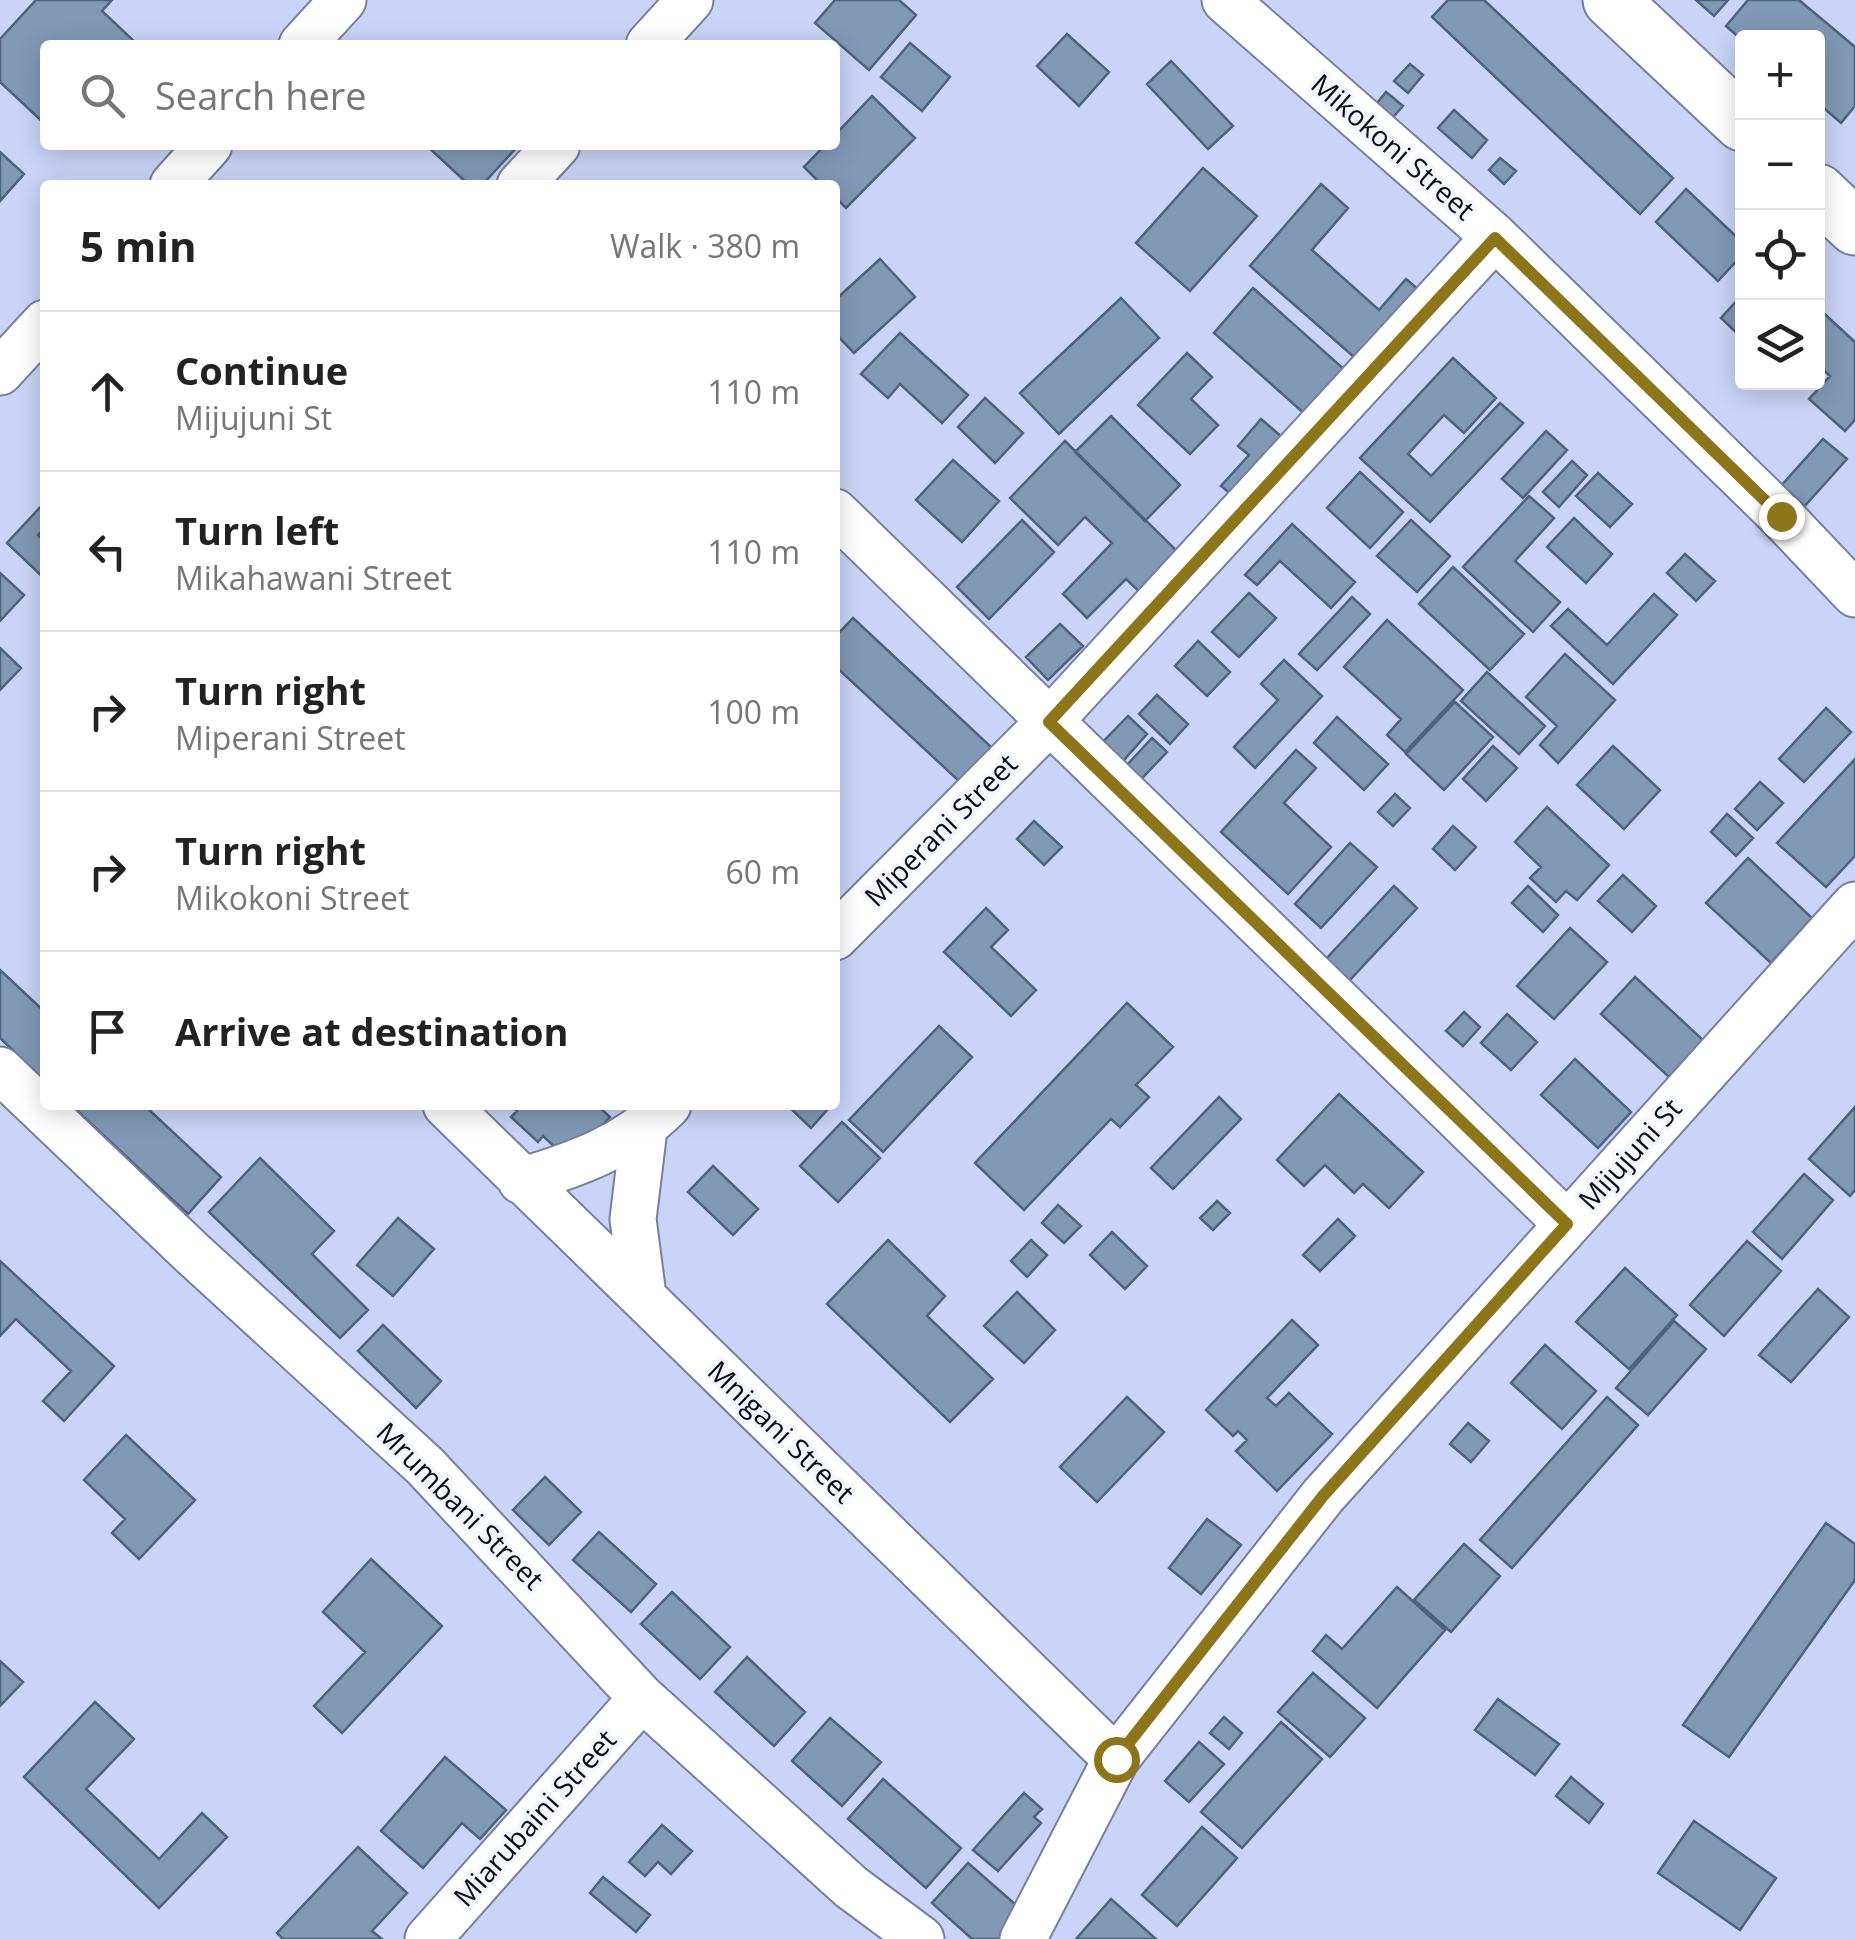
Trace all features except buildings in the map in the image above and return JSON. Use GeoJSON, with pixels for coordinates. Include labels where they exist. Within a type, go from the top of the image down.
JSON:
{"type":"FeatureCollection","features":[{"type":"Feature","properties":{"kind":"street"},"geometry":{"type":"LineString","coordinates":[[307,40],[343,0]]}},
{"type":"Feature","properties":{"kind":"street"},"geometry":{"type":"LineString","coordinates":[[654,40],[690,0]]}},
{"type":"Feature","properties":{"kind":"street","name":"Mikokoni Street"},"geometry":{"type":"LineString","coordinates":[[1226,0],[1495,238],[1781,516],[1855,594]]}},
{"type":"Feature","properties":{"kind":"street"},"geometry":{"type":"LineString","coordinates":[[1610,0],[1739,120]]}},
{"type":"Feature","properties":{"kind":"street"},"geometry":{"type":"LineString","coordinates":[[177,180],[205,150]]}},
{"type":"Feature","properties":{"kind":"street"},"geometry":{"type":"LineString","coordinates":[[525,180],[552,150]]}},
{"type":"Feature","properties":{"kind":"street"},"geometry":{"type":"LineString","coordinates":[[1825,199],[1855,227]]}},
{"type":"Feature","properties":{"kind":"street","name":"Miperani Street"},"geometry":{"type":"LineString","coordinates":[[840,932],[1049,722],[1495,238]]}},
{"type":"Feature","properties":{"kind":"street"},"geometry":{"type":"LineString","coordinates":[[0,372],[40,328]]}},
{"type":"Feature","properties":{"kind":"street"},"geometry":{"type":"LineString","coordinates":[[840,517],[1567,1224]]}},
{"type":"Feature","properties":{"kind":"street","name":"Mijujuni St"},"geometry":{"type":"LineString","coordinates":[[1023,1939],[1116,1759],[1323,1496],[1855,905]]}},
{"type":"Feature","properties":{"kind":"street","name":"Mrumbani Street"},"geometry":{"type":"LineString","coordinates":[[0,1070],[40,1108]]}},
{"type":"Feature","properties":{"kind":"street","name":"Mrumbani Street"},"geometry":{"type":"LineString","coordinates":[[42,1110],[425,1466],[642,1698],[851,1887],[920,1939]]}},
{"type":"Feature","properties":{"kind":"street","name":"Mnigani Street"},"geometry":{"type":"LineString","coordinates":[[451,1110],[1116,1759]]}},
{"type":"Feature","properties":{"kind":"street"},"geometry":{"type":"LineString","coordinates":[[521,1181],[589,1160],[656,1117]]}},
{"type":"Feature","properties":{"kind":"street"},"geometry":{"type":"LineString","coordinates":[[643,1296],[632,1219],[656,1117]]}},
{"type":"Feature","properties":{"kind":"street","name":"Miarubaini Street"},"geometry":{"type":"LineString","coordinates":[[428,1939],[642,1698]]}},
{"type":"Feature","properties":{"kind":"route"},"geometry":{"type":"LineString","coordinates":[[1116,1759],[1323,1496],[1567,1224],[1049,722],[1495,238],[1781,516]]}}]}
